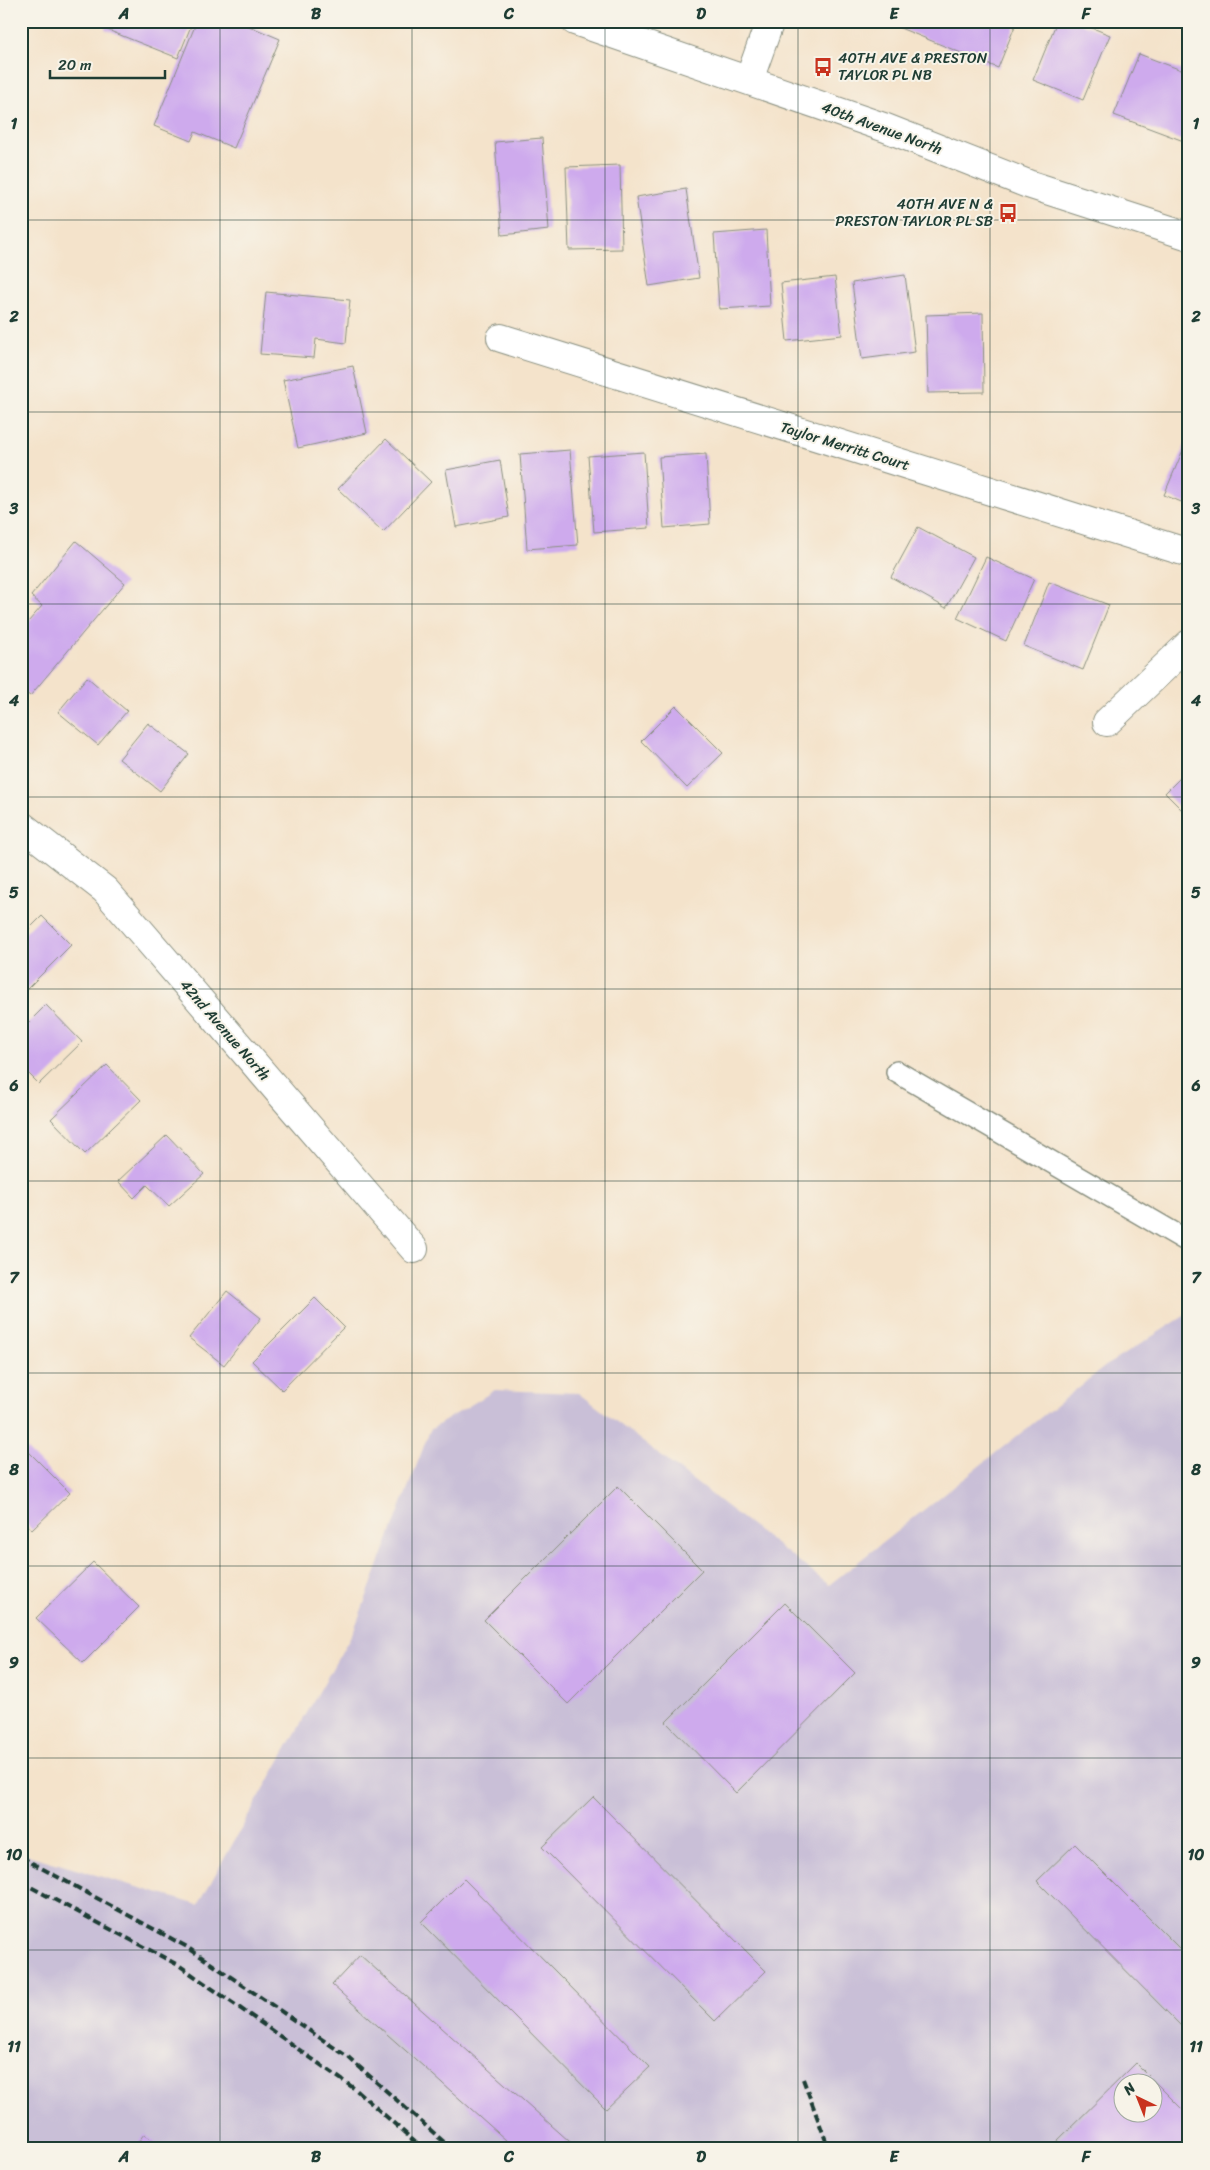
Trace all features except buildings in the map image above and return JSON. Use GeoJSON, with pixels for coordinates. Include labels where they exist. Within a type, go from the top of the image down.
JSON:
{"type":"FeatureCollection","features":[{"type":"Feature","properties":{"kind":"street","name":"40th Avenue North"},"geometry":{"type":"LineString","coordinates":[[575,21],[886,128],[1028,184],[1189,236]]}},
{"type":"Feature","properties":{"kind":"street"},"geometry":{"type":"LineString","coordinates":[[749,80],[770,21]]}},
{"type":"Feature","properties":{"kind":"street","name":"Taylor Merritt Court"},"geometry":{"type":"LineString","coordinates":[[501,338],[1189,553]]}},
{"type":"Feature","properties":{"kind":"street"},"geometry":{"type":"LineString","coordinates":[[1107,722],[1189,644]]}},
{"type":"Feature","properties":{"kind":"street","name":"42nd Avenue North"},"geometry":{"type":"LineString","coordinates":[[21,825],[104,890],[414,1249]]}},
{"type":"Feature","properties":{"kind":"lane"},"geometry":{"type":"LineString","coordinates":[[897,1072],[1189,1242]]}},
{"type":"Feature","properties":{"kind":"shaded area"},"geometry":{"type":"Polygon","coordinates":[[[1189,1313],[1189,2149],[21,2149],[21,1853],[198,1905],[354,1630],[430,1430],[495,1390],[579,1393],[829,1585],[1107,1365],[1189,1313]]]}},
{"type":"Feature","properties":{"kind":"railway"},"geometry":{"type":"LineString","coordinates":[[21,1857],[187,1947],[348,2057],[452,2149]]}},
{"type":"Feature","properties":{"kind":"railway"},"geometry":{"type":"LineString","coordinates":[[21,1882],[180,1966],[355,2089],[423,2149]]}},
{"type":"Feature","properties":{"kind":"railway"},"geometry":{"type":"LineString","coordinates":[[803,2079],[829,2149]]}},
{"type":"Feature","properties":{"kind":"place","name":"40TH AVE & PRESTON TAYLOR PL NB"},"geometry":{"type":"Point","coordinates":[823,67]}},
{"type":"Feature","properties":{"kind":"place","name":"40TH AVE N & PRESTON TAYLOR PL SB"},"geometry":{"type":"Point","coordinates":[1008,213]}}]}
